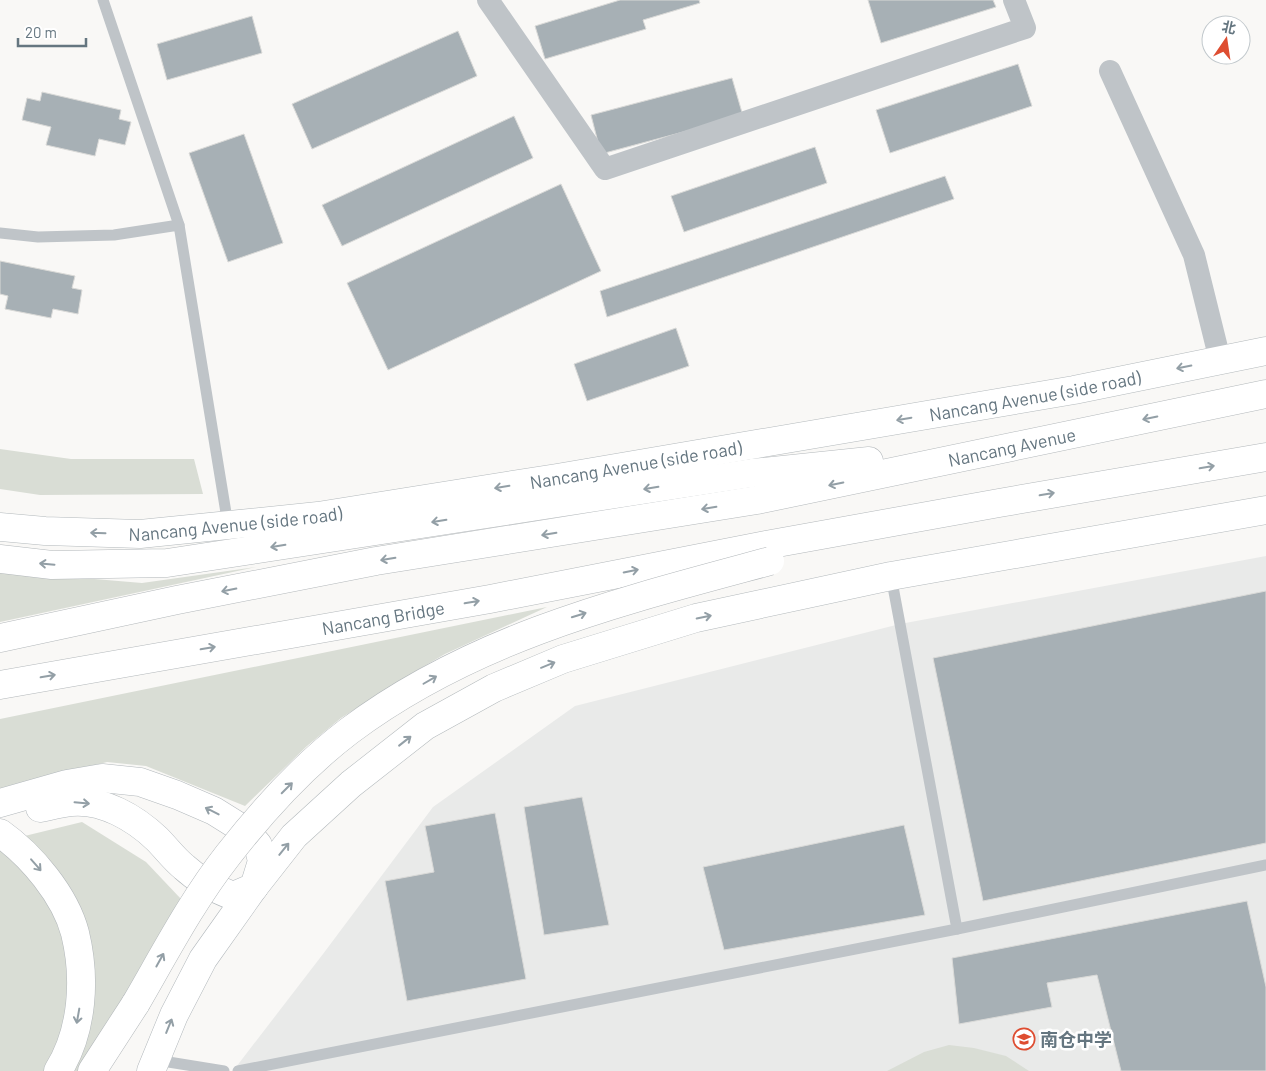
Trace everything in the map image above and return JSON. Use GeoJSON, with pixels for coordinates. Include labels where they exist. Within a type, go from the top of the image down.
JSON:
{"type":"FeatureCollection","features":[{"type":"Feature","properties":{"kind":"main road","name":"Nancang Avenue (side road)"},"geometry":{"type":"LineString","coordinates":[[0,527],[46,531],[140,534],[318,516],[557,478],[1074,390],[1266,351]]}},
{"type":"Feature","properties":{"kind":"main road","name":"Nancang Avenue"},"geometry":{"type":"LineString","coordinates":[[0,638],[177,600],[376,561],[758,500],[1266,394]]}},
{"type":"Feature","properties":{"kind":"main road"},"geometry":{"type":"LineString","coordinates":[[0,559],[52,565],[167,563],[752,473],[1008,448]]}},
{"type":"Feature","properties":{"kind":"main road"},"geometry":{"type":"LineString","coordinates":[[92,1071],[136,1003],[204,887],[226,857],[278,796],[313,762],[349,732],[403,695],[451,668],[573,617],[768,553],[999,502],[1266,456]]}},
{"type":"Feature","properties":{"kind":"main road"},"geometry":{"type":"LineString","coordinates":[[153,1065],[174,1015],[203,959],[254,886],[294,836],[351,784],[425,726],[494,688],[563,659],[696,618],[891,576],[1266,510]]}},
{"type":"Feature","properties":{"kind":"main road","name":"Nancang Bridge"},"geometry":{"type":"LineString","coordinates":[[0,685],[490,599],[768,553]]}},
{"type":"Feature","properties":{"kind":"main road"},"geometry":{"type":"LineString","coordinates":[[0,803],[67,784],[102,778],[140,782],[178,794],[214,811],[246,831],[258,845],[262,861],[254,886],[233,896],[214,889],[184,867],[156,838],[138,824],[111,808],[72,802],[37,808],[0,818]]}},
{"type":"Feature","properties":{"kind":"main road"},"geometry":{"type":"LineString","coordinates":[[0,833],[17,845],[44,875],[57,894],[74,932],[81,980],[80,1007],[68,1051],[58,1071]]}},
{"type":"Feature","properties":{"kind":"main road"},"geometry":{"type":"LineString","coordinates":[[114,1071],[136,1003]]}},
{"type":"Feature","properties":{"kind":"street"},"geometry":{"type":"LineString","coordinates":[[488,0],[605,169],[1025,28],[1014,0]]}},
{"type":"Feature","properties":{"kind":"street"},"geometry":{"type":"LineString","coordinates":[[1110,71],[1194,255],[1220,360]]}},
{"type":"Feature","properties":{"kind":"lane"},"geometry":{"type":"LineString","coordinates":[[103,0],[179,225],[228,525]]}},
{"type":"Feature","properties":{"kind":"lane"},"geometry":{"type":"LineString","coordinates":[[0,233],[38,238],[114,235],[179,225]]}},
{"type":"Feature","properties":{"kind":"lane"},"geometry":{"type":"LineString","coordinates":[[891,576],[957,928]]}},
{"type":"Feature","properties":{"kind":"lane"},"geometry":{"type":"LineString","coordinates":[[238,1071],[1266,865]]}},
{"type":"Feature","properties":{"kind":"lane"},"geometry":{"type":"LineString","coordinates":[[153,1065],[224,1071]]}},
{"type":"Feature","properties":{"kind":"shaded area"},"geometry":{"type":"Polygon","coordinates":[[[0,449],[71,459],[194,459],[203,494],[40,495],[0,489],[0,449]]]}},
{"type":"Feature","properties":{"kind":"shaded area"},"geometry":{"type":"Polygon","coordinates":[[[1266,556],[1266,1071],[233,1071],[433,807],[575,706],[900,624],[1266,556]]]}},
{"type":"Feature","properties":{"kind":"shaded area"},"geometry":{"type":"Polygon","coordinates":[[[256,567],[0,622],[0,571],[142,583],[256,567]]]}},
{"type":"Feature","properties":{"kind":"shaded area"},"geometry":{"type":"Polygon","coordinates":[[[547,607],[445,654],[341,718],[307,746],[245,806],[146,766],[107,762],[0,789],[0,719],[547,607]]]}},
{"type":"Feature","properties":{"kind":"shaded area"},"geometry":{"type":"Polygon","coordinates":[[[82,822],[146,862],[181,899],[103,1071],[0,1071],[0,842],[82,822]]]}},
{"type":"Feature","properties":{"kind":"shaded area"},"geometry":{"type":"Polygon","coordinates":[[[949,1045],[974,1048],[1006,1056],[1029,1071],[887,1071],[924,1052],[949,1045]]]}},
{"type":"Feature","properties":{"kind":"building"},"geometry":{"type":"Polygon","coordinates":[[[620,0],[699,0],[700,3],[643,20],[646,29],[545,59],[535,26],[620,0]]]}},
{"type":"Feature","properties":{"kind":"building"},"geometry":{"type":"Polygon","coordinates":[[[868,0],[993,0],[996,7],[881,43],[868,0]]]}},
{"type":"Feature","properties":{"kind":"building"},"geometry":{"type":"Polygon","coordinates":[[[252,16],[262,53],[167,80],[157,44],[252,16]]]}},
{"type":"Feature","properties":{"kind":"building"},"geometry":{"type":"Polygon","coordinates":[[[458,31],[477,76],[312,149],[292,104],[458,31]]]}},
{"type":"Feature","properties":{"kind":"building"},"geometry":{"type":"Polygon","coordinates":[[[1018,64],[1032,106],[890,153],[876,110],[1018,64]]]}},
{"type":"Feature","properties":{"kind":"building"},"geometry":{"type":"Polygon","coordinates":[[[732,78],[743,116],[601,154],[591,115],[732,78]]]}},
{"type":"Feature","properties":{"kind":"building"},"geometry":{"type":"Polygon","coordinates":[[[42,92],[121,110],[119,119],[131,122],[125,145],[99,139],[95,156],[46,145],[51,127],[22,120],[27,98],[40,101],[42,92]]]}},
{"type":"Feature","properties":{"kind":"building"},"geometry":{"type":"Polygon","coordinates":[[[514,116],[533,158],[342,246],[322,205],[514,116]]]}},
{"type":"Feature","properties":{"kind":"building"},"geometry":{"type":"Polygon","coordinates":[[[244,134],[283,243],[228,262],[189,153],[244,134]]]}},
{"type":"Feature","properties":{"kind":"building"},"geometry":{"type":"Polygon","coordinates":[[[815,147],[827,183],[684,232],[671,196],[815,147]]]}},
{"type":"Feature","properties":{"kind":"building"},"geometry":{"type":"Polygon","coordinates":[[[945,176],[954,199],[607,317],[600,291],[945,176]]]}},
{"type":"Feature","properties":{"kind":"building"},"geometry":{"type":"Polygon","coordinates":[[[561,184],[601,271],[388,370],[347,283],[561,184]]]}},
{"type":"Feature","properties":{"kind":"building"},"geometry":{"type":"Polygon","coordinates":[[[0,261],[75,276],[72,288],[82,290],[78,314],[53,309],[51,318],[5,309],[8,296],[0,294],[0,261]]]}},
{"type":"Feature","properties":{"kind":"building"},"geometry":{"type":"Polygon","coordinates":[[[676,328],[689,366],[587,401],[574,364],[676,328]]]}},
{"type":"Feature","properties":{"kind":"building"},"geometry":{"type":"Polygon","coordinates":[[[1266,591],[1266,843],[983,901],[933,658],[1266,591]]]}},
{"type":"Feature","properties":{"kind":"building"},"geometry":{"type":"Polygon","coordinates":[[[582,797],[609,925],[544,935],[524,807],[582,797]]]}},
{"type":"Feature","properties":{"kind":"building"},"geometry":{"type":"Polygon","coordinates":[[[495,813],[526,979],[407,1001],[385,881],[434,872],[425,826],[495,813]]]}},
{"type":"Feature","properties":{"kind":"building"},"geometry":{"type":"Polygon","coordinates":[[[904,825],[925,915],[724,950],[703,867],[904,825]]]}},
{"type":"Feature","properties":{"kind":"building"},"geometry":{"type":"Polygon","coordinates":[[[1247,901],[1266,987],[1266,1071],[1121,1071],[1097,975],[1047,983],[1052,1007],[959,1024],[952,958],[1247,901]]]}},
{"type":"Feature","properties":{"kind":"place","name":"南仓中学"},"geometry":{"type":"Point","coordinates":[1024,1039]}}]}
